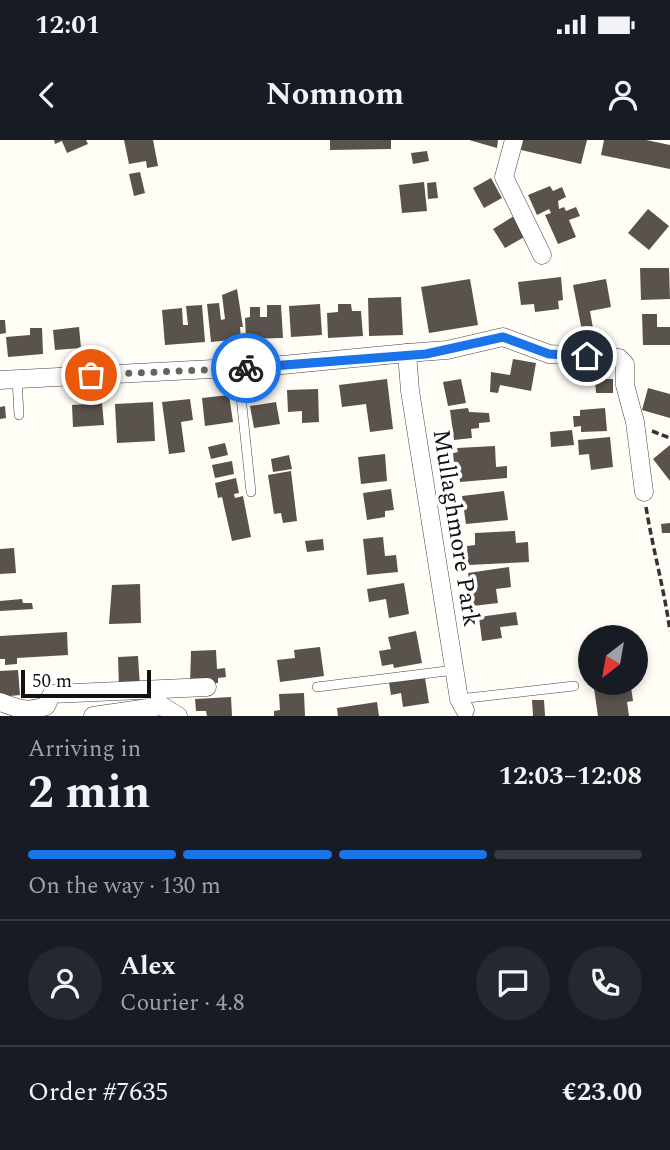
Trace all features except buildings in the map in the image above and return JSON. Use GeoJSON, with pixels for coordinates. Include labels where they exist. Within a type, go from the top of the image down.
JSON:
{"type":"FeatureCollection","features":[{"type":"Feature","properties":{"kind":"street"},"geometry":{"type":"LineString","coordinates":[[514,140],[504,177],[542,255]]}},
{"type":"Feature","properties":{"kind":"street"},"geometry":{"type":"LineString","coordinates":[[8,379],[238,368],[447,350],[503,337],[549,354],[620,358],[625,363],[625,385],[635,422],[644,492]]}},
{"type":"Feature","properties":{"kind":"street","name":"Mullaghmore Park"},"geometry":{"type":"LineString","coordinates":[[407,353],[410,391],[462,704]]}},
{"type":"Feature","properties":{"kind":"street"},"geometry":{"type":"LineString","coordinates":[[0,702],[23,711],[46,706],[52,694],[207,687]]}},
{"type":"Feature","properties":{"kind":"street"},"geometry":{"type":"LineString","coordinates":[[93,716],[162,706],[178,716]]}},
{"type":"Feature","properties":{"kind":"lane"},"geometry":{"type":"LineString","coordinates":[[238,368],[251,492]]}},
{"type":"Feature","properties":{"kind":"lane"},"geometry":{"type":"LineString","coordinates":[[8,379],[19,415]]}},
{"type":"Feature","properties":{"kind":"lane"},"geometry":{"type":"LineString","coordinates":[[317,687],[455,670]]}},
{"type":"Feature","properties":{"kind":"lane"},"geometry":{"type":"LineString","coordinates":[[462,704],[573,686]]}},
{"type":"Feature","properties":{"kind":"path"},"geometry":{"type":"LineString","coordinates":[[644,492],[655,563],[663,577],[670,631]]}},
{"type":"Feature","properties":{"kind":"way so far"},"geometry":{"type":"LineString","coordinates":[[91,375],[246,368]]}},
{"type":"Feature","properties":{"kind":"route"},"geometry":{"type":"LineString","coordinates":[[246,368],[407,353],[426,354],[503,337],[517,339],[549,354],[587,356]]}}]}
